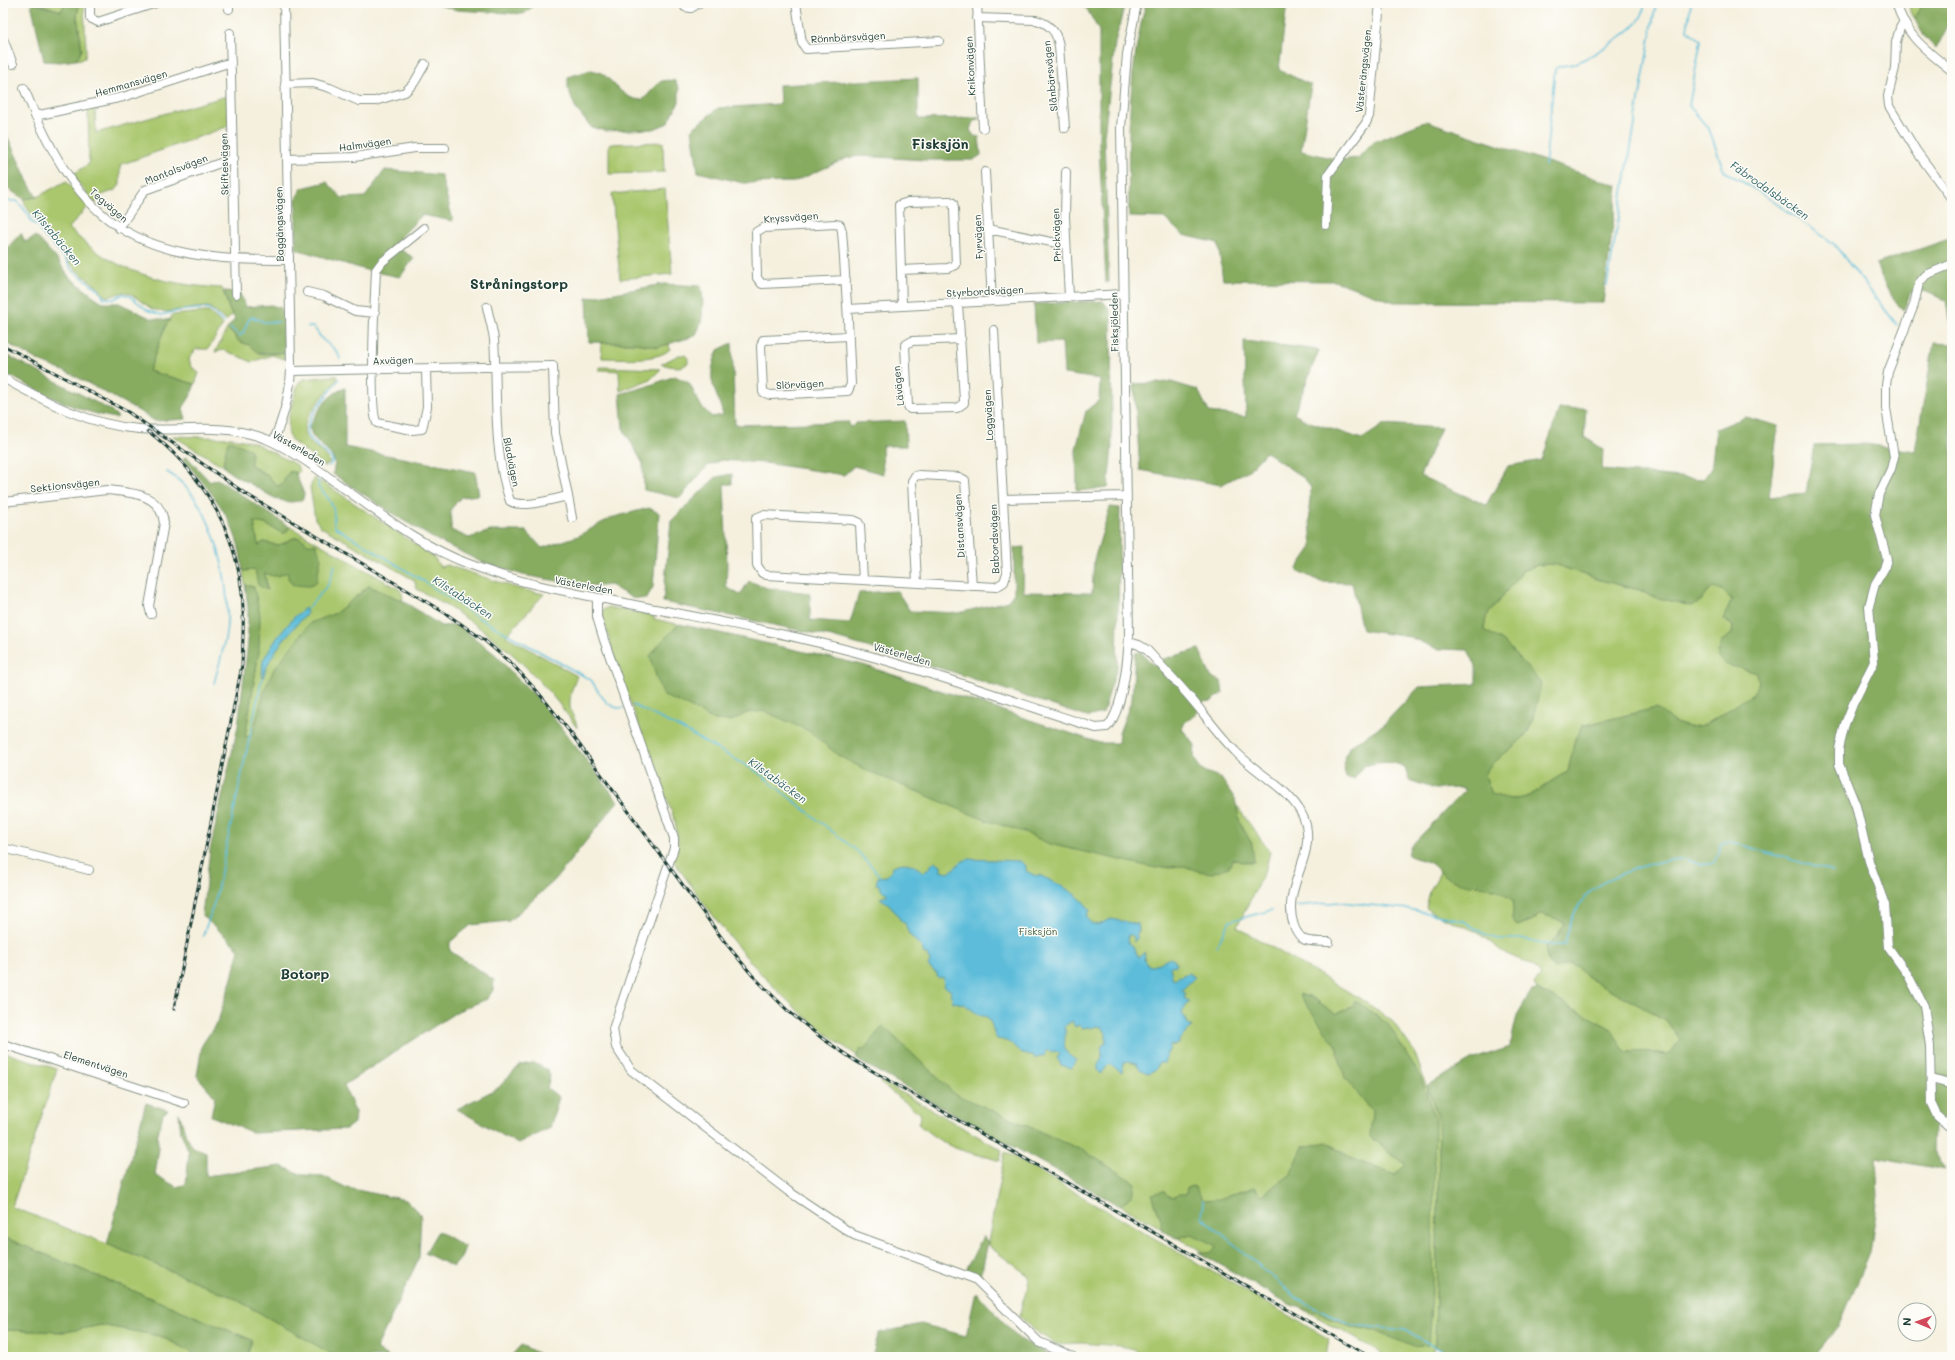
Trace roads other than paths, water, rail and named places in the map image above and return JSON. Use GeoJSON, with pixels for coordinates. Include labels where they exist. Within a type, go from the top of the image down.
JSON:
{"type":"FeatureCollection","features":[{"type":"Feature","properties":{"kind":"street"},"geometry":{"type":"LineString","coordinates":[[90,3],[90,18],[93,21],[98,22],[156,3]]}},
{"type":"Feature","properties":{"kind":"street","name":"Baggängsvägen"},"geometry":{"type":"LineString","coordinates":[[272,442],[286,409],[291,371],[284,3]]}},
{"type":"Feature","properties":{"kind":"street"},"geometry":{"type":"LineString","coordinates":[[684,3],[685,7],[691,8],[699,3]]}},
{"type":"Feature","properties":{"kind":"street","name":"Rönnbärsvägen"},"geometry":{"type":"LineString","coordinates":[[796,3],[802,43],[806,49],[939,41]]}},
{"type":"Feature","properties":{"kind":"street","name":"Krikonvägen"},"geometry":{"type":"LineString","coordinates":[[976,3],[983,128]]}},
{"type":"Feature","properties":{"kind":"street","name":"Fisksjöleden"},"geometry":{"type":"LineString","coordinates":[[1129,642],[1122,111],[1127,54],[1137,3]]}},
{"type":"Feature","properties":{"kind":"street","name":"Västerängsvägen"},"geometry":{"type":"LineString","coordinates":[[1326,225],[1328,174],[1366,123],[1369,116],[1380,3]]}},
{"type":"Feature","properties":{"kind":"street"},"geometry":{"type":"LineString","coordinates":[[1896,3],[1903,23],[1912,37],[1952,71]]}},
{"type":"Feature","properties":{"kind":"street","name":"Slånbärsvägen"},"geometry":{"type":"LineString","coordinates":[[977,18],[1036,20],[1054,30],[1058,36],[1066,128]]}},
{"type":"Feature","properties":{"kind":"street"},"geometry":{"type":"LineString","coordinates":[[1903,23],[1896,42],[1895,68],[1888,96],[1889,106],[1921,157],[1952,199]]}},
{"type":"Feature","properties":{"kind":"street","name":"Skiftesvägen"},"geometry":{"type":"LineString","coordinates":[[230,33],[236,294]]}},
{"type":"Feature","properties":{"kind":"street"},"geometry":{"type":"LineString","coordinates":[[3,39],[13,64]]}},
{"type":"Feature","properties":{"kind":"street","name":"Hemmansvägen"},"geometry":{"type":"LineString","coordinates":[[35,116],[123,96],[231,62]]}},
{"type":"Feature","properties":{"kind":"street"},"geometry":{"type":"LineString","coordinates":[[286,84],[313,83],[359,101],[375,101],[405,92],[414,83],[425,64]]}},
{"type":"Feature","properties":{"kind":"street","name":"Tegvägen"},"geometry":{"type":"LineString","coordinates":[[24,88],[35,116],[54,155],[76,189],[99,212],[119,228],[136,238],[161,247],[216,258],[236,260],[290,260]]}},
{"type":"Feature","properties":{"kind":"street","name":"Halmvägen"},"geometry":{"type":"LineString","coordinates":[[287,159],[341,158],[415,148],[445,148]]}},
{"type":"Feature","properties":{"kind":"street","name":"Mantalsvägen"},"geometry":{"type":"LineString","coordinates":[[119,228],[145,190],[234,158]]}},
{"type":"Feature","properties":{"kind":"street","name":"Fyrvägen"},"geometry":{"type":"LineString","coordinates":[[985,172],[992,301]]}},
{"type":"Feature","properties":{"kind":"street","name":"Prickvägen"},"geometry":{"type":"LineString","coordinates":[[1066,172],[1066,245],[1069,297]]}},
{"type":"Feature","properties":{"kind":"street"},"geometry":{"type":"LineString","coordinates":[[901,270],[948,268],[956,265],[953,203],[950,201],[908,202],[899,205],[902,306]]}},
{"type":"Feature","properties":{"kind":"street","name":"Kryssvägen"},"geometry":{"type":"LineString","coordinates":[[846,280],[762,284],[757,278],[756,232],[763,228],[835,224],[840,226],[842,231],[846,280],[848,309]]}},
{"type":"Feature","properties":{"kind":"street"},"geometry":{"type":"LineString","coordinates":[[424,228],[377,268],[374,371],[375,415],[377,423],[418,431],[424,426],[427,415],[426,369]]}},
{"type":"Feature","properties":{"kind":"street"},"geometry":{"type":"LineString","coordinates":[[988,229],[1066,245]]}},
{"type":"Feature","properties":{"kind":"street"},"geometry":{"type":"LineString","coordinates":[[1952,264],[1926,275],[1919,283],[1914,305],[1888,372],[1886,385],[1886,408],[1894,457],[1891,469],[1879,494],[1875,515],[1887,560],[1875,584],[1869,606],[1874,662],[1848,714],[1839,749],[1839,764],[1856,806],[1869,861],[1885,905],[1888,947],[1908,975],[1924,1006],[1930,1046],[1932,1079],[1930,1094],[1933,1110],[1943,1123],[1952,1129]]}},
{"type":"Feature","properties":{"kind":"street"},"geometry":{"type":"LineString","coordinates":[[307,292],[324,296],[355,311],[375,313]]}},
{"type":"Feature","properties":{"kind":"street","name":"Styrbordsvägen"},"geometry":{"type":"LineString","coordinates":[[848,309],[1124,294]]}},
{"type":"Feature","properties":{"kind":"street","name":"Lävägen"},"geometry":{"type":"LineString","coordinates":[[958,303],[961,339],[964,400],[962,406],[957,408],[910,409],[908,406],[905,345],[912,341],[961,339]]}},
{"type":"Feature","properties":{"kind":"street"},"geometry":{"type":"LineString","coordinates":[[487,307],[494,338],[495,367]]}},
{"type":"Feature","properties":{"kind":"street","name":"Slörvägen"},"geometry":{"type":"LineString","coordinates":[[848,309],[851,384],[848,391],[770,395],[764,392],[761,346],[763,340],[849,336]]}},
{"type":"Feature","properties":{"kind":"street","name":"Loggvägen"},"geometry":{"type":"LineString","coordinates":[[994,330],[1003,498]]}},
{"type":"Feature","properties":{"kind":"street","name":"Axvägen"},"geometry":{"type":"LineString","coordinates":[[291,371],[374,371],[553,366],[555,433],[568,496]]}},
{"type":"Feature","properties":{"kind":"street","name":"Bladvägen"},"geometry":{"type":"LineString","coordinates":[[495,367],[497,435],[510,501],[514,504],[534,503],[568,496]]}},
{"type":"Feature","properties":{"kind":"street","name":"Västerleden"},"geometry":{"type":"LineString","coordinates":[[3,378],[55,406],[108,424],[140,429],[216,428],[250,434],[272,442],[320,471],[413,536],[448,555],[508,578],[597,598],[796,638],[875,657],[1102,728],[1107,727],[1112,720],[1122,692],[1129,642]]}},
{"type":"Feature","properties":{"kind":"street","name":"Distansvägen"},"geometry":{"type":"LineString","coordinates":[[917,583],[912,481],[915,476],[919,475],[960,477],[965,480],[972,586]]}},
{"type":"Feature","properties":{"kind":"street","name":"Sektionsvägen"},"geometry":{"type":"LineString","coordinates":[[3,502],[107,490],[122,492],[154,501],[163,513],[164,523],[148,606],[151,614]]}},
{"type":"Feature","properties":{"kind":"street"},"geometry":{"type":"LineString","coordinates":[[568,496],[572,518]]}},
{"type":"Feature","properties":{"kind":"street","name":"Babordsvägen"},"geometry":{"type":"LineString","coordinates":[[863,580],[858,522],[763,515],[756,518],[757,565],[762,573],[863,580],[996,587],[1002,585],[1006,578],[1003,498],[1127,496]]}},
{"type":"Feature","properties":{"kind":"street"},"geometry":{"type":"LineString","coordinates":[[597,598],[597,616],[604,640],[674,838],[674,848],[613,1029],[616,1047],[624,1062],[631,1070],[670,1102],[762,1172],[834,1222],[854,1235],[975,1279],[1039,1342],[1073,1357]]}},
{"type":"Feature","properties":{"kind":"street"},"geometry":{"type":"LineString","coordinates":[[1129,642],[1139,645],[1147,650],[1197,706],[1234,751],[1280,788],[1299,811],[1306,825],[1306,845],[1291,899],[1292,918],[1301,937],[1311,941],[1329,942]]}},
{"type":"Feature","properties":{"kind":"street"},"geometry":{"type":"LineString","coordinates":[[3,848],[89,870]]}},
{"type":"Feature","properties":{"kind":"street","name":"Elementvägen"},"geometry":{"type":"LineString","coordinates":[[3,1044],[184,1103]]}},
{"type":"Feature","properties":{"kind":"street"},"geometry":{"type":"LineString","coordinates":[[1932,1079],[1952,1085]]}},
{"type":"Feature","properties":{"kind":"water"},"geometry":{"type":"Polygon","coordinates":[[[305,608],[307,613],[287,635],[276,651],[270,660],[263,678],[263,660],[277,638],[294,617],[305,608]]]}},
{"type":"Feature","properties":{"kind":"water","name":"Fisksjön"},"geometry":{"type":"Polygon","coordinates":[[[968,859],[1020,861],[1026,866],[1026,871],[1036,876],[1039,875],[1060,885],[1080,898],[1090,910],[1087,914],[1087,918],[1091,923],[1098,925],[1110,919],[1138,924],[1139,931],[1136,935],[1138,937],[1134,942],[1134,937],[1130,934],[1128,937],[1129,944],[1133,947],[1139,957],[1145,952],[1144,960],[1147,965],[1153,966],[1170,958],[1175,960],[1177,965],[1170,967],[1173,979],[1188,973],[1195,977],[1182,990],[1185,994],[1184,998],[1189,1001],[1182,1013],[1188,1024],[1192,1027],[1179,1040],[1179,1044],[1170,1046],[1169,1051],[1166,1053],[1164,1063],[1159,1063],[1156,1069],[1149,1073],[1141,1070],[1136,1063],[1128,1061],[1124,1063],[1122,1072],[1109,1064],[1101,1074],[1098,1067],[1102,1056],[1102,1046],[1106,1042],[1106,1033],[1102,1027],[1095,1026],[1093,1028],[1082,1028],[1079,1025],[1075,1027],[1072,1021],[1065,1026],[1064,1045],[1067,1053],[1076,1060],[1071,1068],[1061,1065],[1057,1058],[1059,1054],[1056,1051],[1054,1052],[1047,1050],[1044,1056],[1039,1056],[1035,1059],[1033,1055],[1022,1054],[1011,1044],[1004,1040],[997,1039],[987,1017],[979,1015],[964,1004],[953,1002],[951,991],[944,986],[943,977],[938,978],[936,972],[928,966],[930,962],[928,954],[924,954],[922,948],[909,934],[905,923],[902,922],[890,905],[880,898],[886,896],[887,893],[882,891],[879,885],[876,884],[878,877],[887,876],[891,872],[892,867],[901,863],[913,865],[924,872],[930,868],[935,861],[941,865],[941,870],[949,873],[961,862],[968,859]]]}},
{"type":"Feature","properties":{"kind":"waterway"},"geometry":{"type":"LineString","coordinates":[[1545,166],[1555,69],[1560,66],[1573,64],[1583,60],[1622,35],[1638,21],[1642,15],[1644,3]]}},
{"type":"Feature","properties":{"kind":"waterway"},"geometry":{"type":"LineString","coordinates":[[1607,285],[1656,3]]}},
{"type":"Feature","properties":{"kind":"waterway","name":"Fäbrodalsbäcken"},"geometry":{"type":"LineString","coordinates":[[1691,3],[1687,30],[1701,40],[1689,106],[1709,129],[1724,171],[1758,191],[1833,243],[1897,325]]}},
{"type":"Feature","properties":{"kind":"waterway","name":"Kilstabäcken"},"geometry":{"type":"LineString","coordinates":[[3,201],[17,201],[29,215],[31,222],[39,226],[40,231],[66,260],[72,270],[99,290],[104,298],[114,299],[123,294],[130,296],[147,310],[161,315],[178,311],[208,308],[224,323]]}},
{"type":"Feature","properties":{"kind":"waterway","name":"Kilstabäcken"},"geometry":{"type":"LineString","coordinates":[[230,328],[240,336],[244,332],[249,319],[252,317],[264,322],[279,322]]}},
{"type":"Feature","properties":{"kind":"waterway","name":"Kilstabäcken"},"geometry":{"type":"LineString","coordinates":[[308,327],[313,327],[323,340],[336,350],[340,359]]}},
{"type":"Feature","properties":{"kind":"waterway","name":"Kilstabäcken"},"geometry":{"type":"LineString","coordinates":[[329,466],[333,461],[311,440],[307,430],[312,415],[339,379]]}},
{"type":"Feature","properties":{"kind":"waterway"},"geometry":{"type":"LineString","coordinates":[[167,472],[183,484],[196,500],[207,519],[215,539],[221,561],[225,583],[227,623],[224,646],[214,683]]}},
{"type":"Feature","properties":{"kind":"waterway","name":"Kilstabäcken"},"geometry":{"type":"LineString","coordinates":[[319,480],[318,487],[331,502],[335,527],[425,582],[477,617],[591,680],[600,695],[608,703],[617,708],[623,708]]}},
{"type":"Feature","properties":{"kind":"waterway"},"geometry":{"type":"LineString","coordinates":[[307,609],[328,585],[335,565]]}},
{"type":"Feature","properties":{"kind":"waterway"},"geometry":{"type":"LineString","coordinates":[[203,936],[215,900],[262,678]]}},
{"type":"Feature","properties":{"kind":"waterway","name":"Kilstabäcken"},"geometry":{"type":"LineString","coordinates":[[633,705],[680,728],[756,771],[857,851],[880,876]]}},
{"type":"Feature","properties":{"kind":"waterway"},"geometry":{"type":"LineString","coordinates":[[1686,860],[1699,864],[1710,864],[1717,858],[1720,844],[1728,841],[1833,872]]}},
{"type":"Feature","properties":{"kind":"waterway"},"geometry":{"type":"LineString","coordinates":[[1295,906],[1340,902],[1408,909],[1462,920],[1489,937],[1499,939],[1525,939],[1550,945],[1565,945],[1568,929],[1573,916],[1579,905],[1596,887],[1607,880],[1634,869],[1658,862],[1682,859]]}},
{"type":"Feature","properties":{"kind":"waterway"},"geometry":{"type":"LineString","coordinates":[[1217,946],[1230,921],[1272,910]]}},
{"type":"Feature","properties":{"kind":"waterway"},"geometry":{"type":"LineString","coordinates":[[1203,1200],[1202,1217],[1297,1298],[1351,1325],[1405,1330],[1453,1357]]}},
{"type":"Feature","properties":{"kind":"railway"},"geometry":{"type":"LineString","coordinates":[[3,345],[128,412],[246,494],[445,613],[484,640],[512,664],[537,691],[570,732],[724,941],[752,975],[787,1010],[823,1039],[857,1062],[1370,1357]]}},
{"type":"Feature","properties":{"kind":"railway"},"geometry":{"type":"LineString","coordinates":[[148,431],[181,461],[196,478],[219,516],[235,557],[242,590],[243,611],[242,665],[174,1009]]}},
{"type":"Feature","properties":{"kind":"district","name":"Fisksjön"},"geometry":{"type":"Point","coordinates":[940,143]}},
{"type":"Feature","properties":{"kind":"district","name":"Stråningstorp"},"geometry":{"type":"Point","coordinates":[519,283]}},
{"type":"Feature","properties":{"kind":"district","name":"Botorp"},"geometry":{"type":"Point","coordinates":[305,973]}}]}
